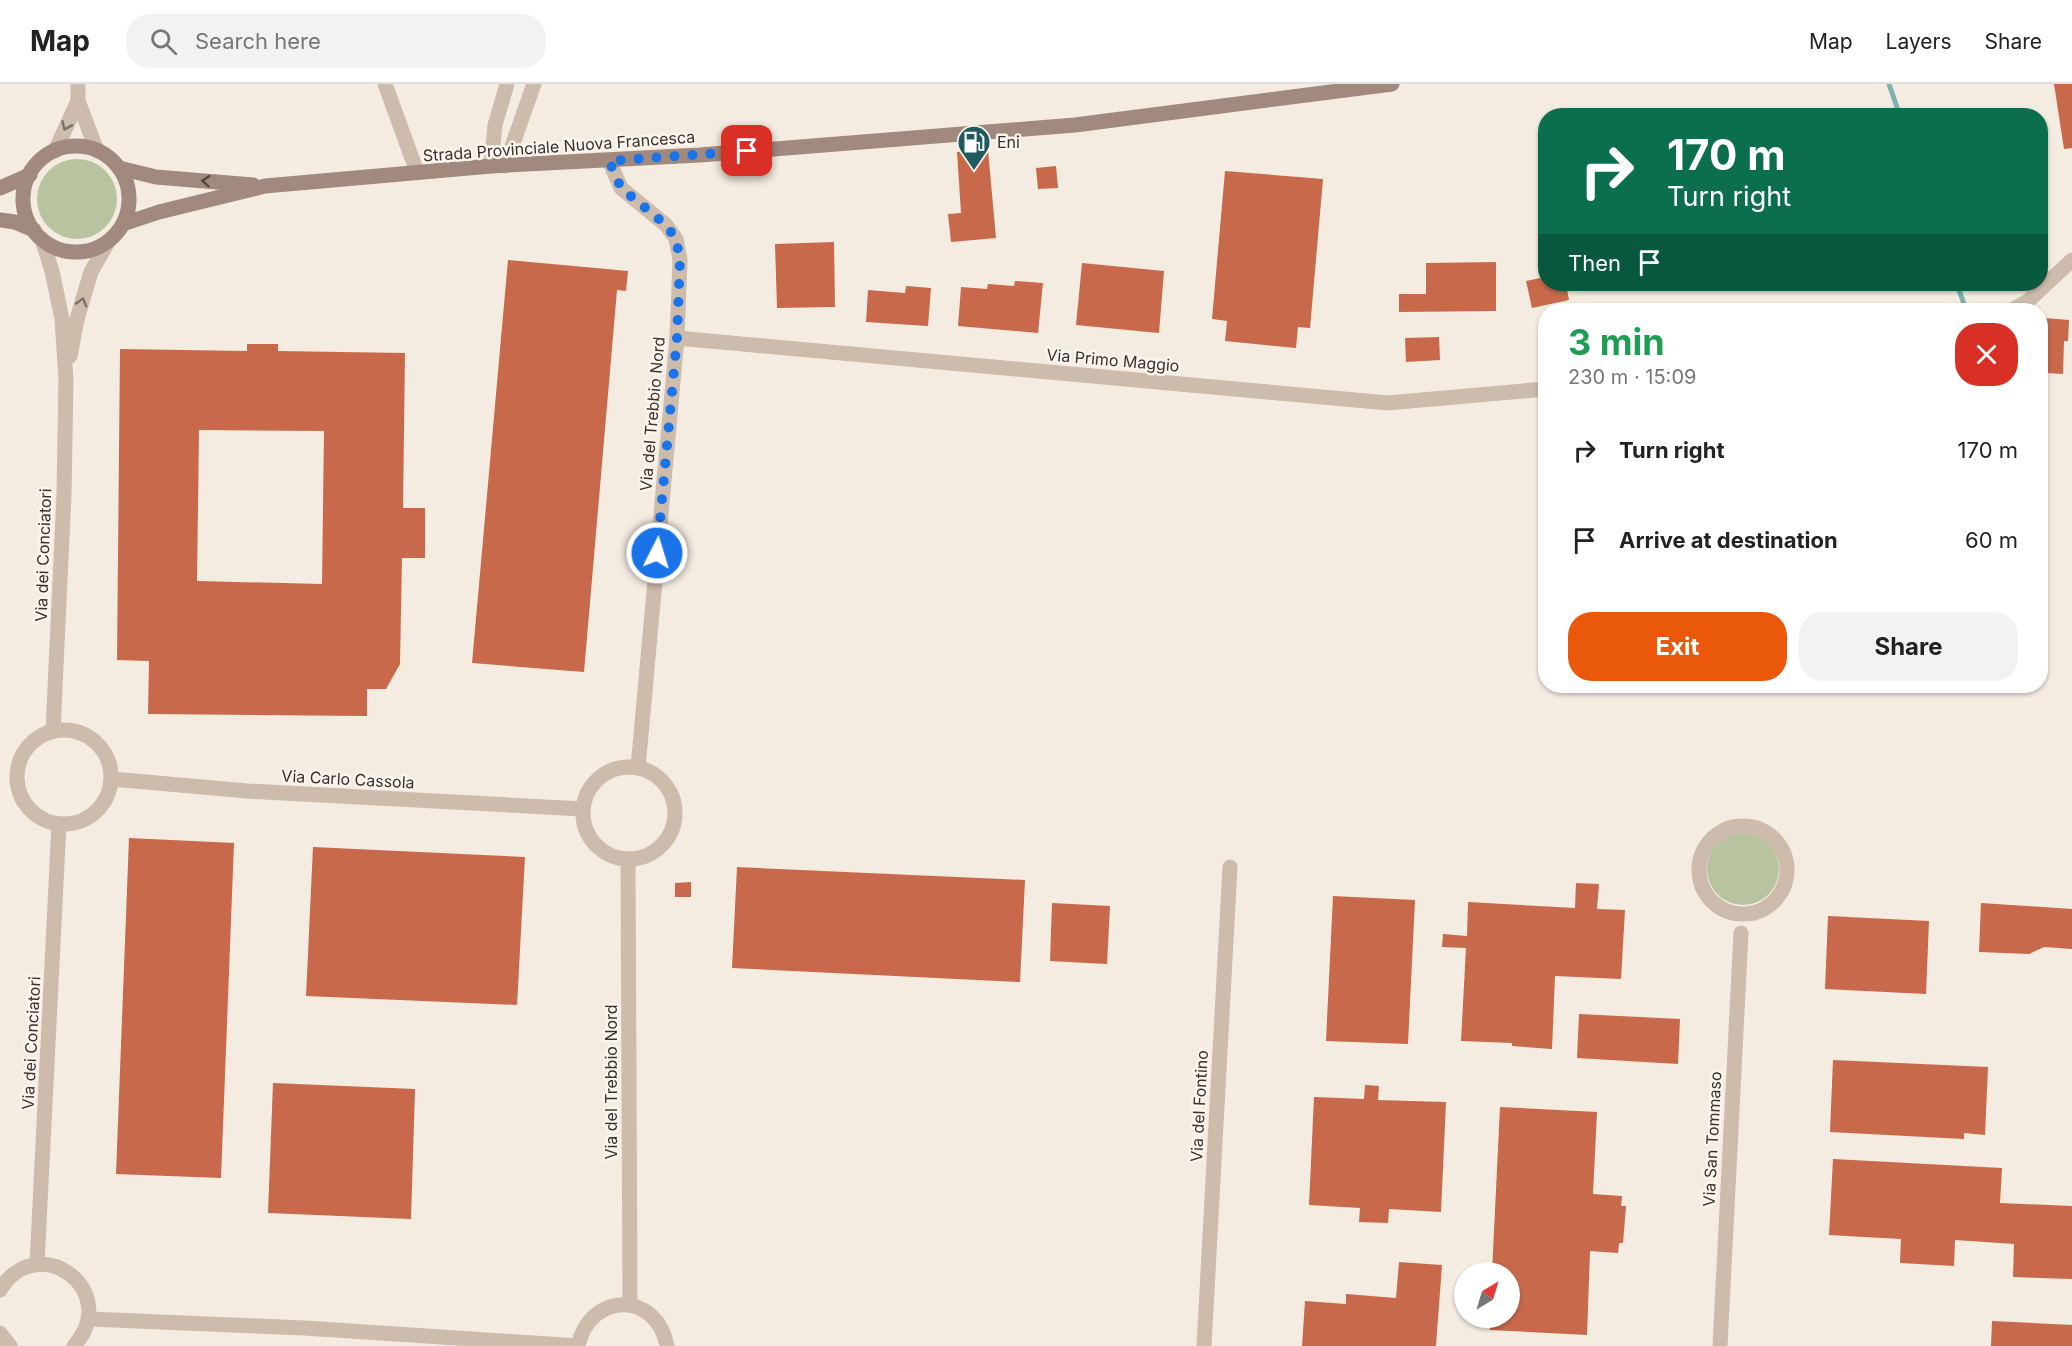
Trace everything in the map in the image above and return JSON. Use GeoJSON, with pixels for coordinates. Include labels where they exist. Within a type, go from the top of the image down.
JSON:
{"type":"FeatureCollection","features":[{"type":"Feature","properties":{"kind":"main road","name":"Strada Provinciale Nuova Francesca"},"geometry":{"type":"LineString","coordinates":[[123,224],[159,212],[265,186],[417,172],[609,161],[1075,125],[1392,84]]}},
{"type":"Feature","properties":{"kind":"main road"},"geometry":{"type":"LineString","coordinates":[[0,220],[15,222],[63,250],[86,251],[108,242],[123,224],[128,213],[129,201],[125,178],[119,168],[105,155],[76,146],[55,151],[45,157],[30,175],[24,197],[24,209],[38,235]]}},
{"type":"Feature","properties":{"kind":"main road","name":"Strada Provinciale Nuova Francesca"},"geometry":{"type":"LineString","coordinates":[[119,168],[156,177],[265,186]]}},
{"type":"Feature","properties":{"kind":"main road"},"geometry":{"type":"LineString","coordinates":[[0,188],[30,175]]}},
{"type":"Feature","properties":{"kind":"street"},"geometry":{"type":"LineString","coordinates":[[78,84],[78,100],[97,151]]}},
{"type":"Feature","properties":{"kind":"street"},"geometry":{"type":"LineString","coordinates":[[385,84],[417,172]]}},
{"type":"Feature","properties":{"kind":"street"},"geometry":{"type":"LineString","coordinates":[[498,166],[495,125],[507,84]]}},
{"type":"Feature","properties":{"kind":"street"},"geometry":{"type":"LineString","coordinates":[[498,166],[534,84]]}},
{"type":"Feature","properties":{"kind":"street"},"geometry":{"type":"LineString","coordinates":[[55,151],[78,100]]}},
{"type":"Feature","properties":{"kind":"street","name":"Via del Trebbio Nord"},"geometry":{"type":"LineString","coordinates":[[609,161],[621,188],[666,225],[676,239],[680,260],[677,338],[638,768]]}},
{"type":"Feature","properties":{"kind":"street","name":"Via dei Conciatori"},"geometry":{"type":"LineString","coordinates":[[38,235],[62,319],[66,380],[64,495],[53,731]]}},
{"type":"Feature","properties":{"kind":"street","name":"Via dei Conciatori"},"geometry":{"type":"LineString","coordinates":[[66,380],[77,319],[91,272],[108,242]]}},
{"type":"Feature","properties":{"kind":"street"},"geometry":{"type":"LineString","coordinates":[[2048,282],[2072,260]]}},
{"type":"Feature","properties":{"kind":"street"},"geometry":{"type":"LineString","coordinates":[[2024,303],[2039,291]]}},
{"type":"Feature","properties":{"kind":"street","name":"Via Primo Maggio"},"geometry":{"type":"LineString","coordinates":[[677,338],[1388,403],[1538,390]]}},
{"type":"Feature","properties":{"kind":"street"},"geometry":{"type":"LineString","coordinates":[[68,730],[94,740],[104,751],[110,765],[112,779],[109,794],[101,807],[89,817],[75,823],[59,824],[46,821],[35,814],[23,799],[17,780],[18,767],[26,749],[41,736],[53,731],[68,730]]}},
{"type":"Feature","properties":{"kind":"street"},"geometry":{"type":"LineString","coordinates":[[638,768],[662,781],[672,798],[675,818],[664,843],[654,852],[642,858],[628,860],[600,849],[590,838],[584,824],[583,809],[592,785],[601,776],[619,769],[638,768]]}},
{"type":"Feature","properties":{"kind":"street","name":"Via Carlo Cassola"},"geometry":{"type":"LineString","coordinates":[[112,779],[247,791],[583,809]]}},
{"type":"Feature","properties":{"kind":"street","name":"Via dei Conciatori"},"geometry":{"type":"LineString","coordinates":[[37,1264],[59,824]]}},
{"type":"Feature","properties":{"kind":"street"},"geometry":{"type":"LineString","coordinates":[[1747,826],[1762,830],[1774,839],[1783,851],[1787,866],[1786,881],[1779,895],[1769,906],[1755,913],[1741,914],[1727,911],[1715,904],[1706,894],[1700,881],[1700,860],[1709,842],[1719,833],[1732,827],[1747,826]]}},
{"type":"Feature","properties":{"kind":"street","name":"Via del Trebbio Nord"},"geometry":{"type":"LineString","coordinates":[[628,860],[630,1305]]}},
{"type":"Feature","properties":{"kind":"street","name":"Via del Fontino"},"geometry":{"type":"LineString","coordinates":[[1204,1346],[1230,867]]}},
{"type":"Feature","properties":{"kind":"street"},"geometry":{"type":"LineString","coordinates":[[1727,911],[1741,933],[1755,913]]}},
{"type":"Feature","properties":{"kind":"street","name":"Via San Tommaso"},"geometry":{"type":"LineString","coordinates":[[1720,1346],[1741,933]]}},
{"type":"Feature","properties":{"kind":"street"},"geometry":{"type":"LineString","coordinates":[[0,1290],[10,1277],[22,1268],[37,1264],[51,1265],[65,1270],[76,1279],[87,1298],[89,1319],[84,1333],[74,1346]]}},
{"type":"Feature","properties":{"kind":"street"},"geometry":{"type":"LineString","coordinates":[[89,1319],[305,1328],[578,1346],[582,1331],[590,1319],[601,1310],[615,1305],[630,1305],[655,1318],[663,1329],[667,1346]]}},
{"type":"Feature","properties":{"kind":"street"},"geometry":{"type":"LineString","coordinates":[[0,1333],[10,1346]]}},
{"type":"Feature","properties":{"kind":"green space"},"geometry":{"type":"Polygon","coordinates":[[[77,159],[92,162],[105,171],[114,184],[117,199],[114,214],[105,227],[92,236],[77,239],[62,236],[49,227],[40,214],[37,199],[40,184],[49,171],[62,162],[77,159]]]}},
{"type":"Feature","properties":{"kind":"green space"},"geometry":{"type":"Polygon","coordinates":[[[1743,833],[1763,839],[1773,849],[1779,869],[1773,889],[1763,899],[1743,905],[1723,899],[1713,889],[1707,869],[1713,849],[1723,839],[1743,833]]]}},
{"type":"Feature","properties":{"kind":"building"},"geometry":{"type":"Polygon","coordinates":[[[2054,84],[2072,84],[2072,148],[2064,149],[2054,84]]]}},
{"type":"Feature","properties":{"kind":"building"},"geometry":{"type":"Polygon","coordinates":[[[988,150],[996,238],[951,242],[948,214],[961,213],[957,152],[988,150]]]}},
{"type":"Feature","properties":{"kind":"building"},"geometry":{"type":"Polygon","coordinates":[[[1056,166],[1058,188],[1038,189],[1036,168],[1056,166]]]}},
{"type":"Feature","properties":{"kind":"building"},"geometry":{"type":"Polygon","coordinates":[[[1225,171],[1323,179],[1310,328],[1298,327],[1296,348],[1225,341],[1227,321],[1212,319],[1225,171]]]}},
{"type":"Feature","properties":{"kind":"building"},"geometry":{"type":"Polygon","coordinates":[[[834,242],[835,307],[777,308],[775,244],[834,242]]]}},
{"type":"Feature","properties":{"kind":"building"},"geometry":{"type":"Polygon","coordinates":[[[508,260],[628,271],[626,291],[617,290],[584,672],[472,663],[508,260]]]}},
{"type":"Feature","properties":{"kind":"building"},"geometry":{"type":"Polygon","coordinates":[[[1496,262],[1496,311],[1399,312],[1399,294],[1426,294],[1426,263],[1496,262]]]}},
{"type":"Feature","properties":{"kind":"building"},"geometry":{"type":"Polygon","coordinates":[[[1082,263],[1164,271],[1159,333],[1076,325],[1082,263]]]}},
{"type":"Feature","properties":{"kind":"building"},"geometry":{"type":"Polygon","coordinates":[[[1538,278],[1538,291],[1567,291],[1569,300],[1538,303],[1538,307],[1532,308],[1526,281],[1538,278]]]}},
{"type":"Feature","properties":{"kind":"building"},"geometry":{"type":"Polygon","coordinates":[[[1015,281],[1043,283],[1038,333],[958,326],[961,287],[987,289],[988,284],[1014,286],[1015,281]]]}},
{"type":"Feature","properties":{"kind":"building"},"geometry":{"type":"Polygon","coordinates":[[[906,286],[931,288],[928,326],[866,322],[868,290],[905,293],[906,286]]]}},
{"type":"Feature","properties":{"kind":"building"},"geometry":{"type":"Polygon","coordinates":[[[2048,318],[2069,320],[2068,341],[2064,341],[2063,374],[2048,373],[2048,318]]]}},
{"type":"Feature","properties":{"kind":"building"},"geometry":{"type":"Polygon","coordinates":[[[1439,337],[1440,360],[1406,362],[1405,338],[1439,337]]]}},
{"type":"Feature","properties":{"kind":"building"},"geometry":{"type":"Polygon","coordinates":[[[247,344],[278,344],[278,351],[405,353],[403,508],[425,508],[425,558],[402,558],[400,664],[386,689],[367,689],[367,716],[148,714],[149,661],[117,660],[120,349],[247,351],[247,344]],[[199,430],[197,581],[322,584],[324,431],[199,430]]]}},
{"type":"Feature","properties":{"kind":"building"},"geometry":{"type":"Polygon","coordinates":[[[129,838],[234,843],[221,1178],[116,1174],[129,838]]]}},
{"type":"Feature","properties":{"kind":"building"},"geometry":{"type":"Polygon","coordinates":[[[313,847],[525,857],[517,1005],[306,996],[313,847]]]}},
{"type":"Feature","properties":{"kind":"building"},"geometry":{"type":"Polygon","coordinates":[[[737,867],[1025,880],[1020,982],[732,968],[737,867]]]}},
{"type":"Feature","properties":{"kind":"building"},"geometry":{"type":"Polygon","coordinates":[[[691,882],[691,897],[675,897],[675,883],[691,882]]]}},
{"type":"Feature","properties":{"kind":"building"},"geometry":{"type":"Polygon","coordinates":[[[1576,883],[1599,884],[1597,909],[1625,910],[1621,979],[1555,976],[1552,1049],[1512,1046],[1512,1043],[1461,1041],[1466,948],[1442,947],[1443,934],[1467,936],[1468,902],[1575,908],[1576,883]]]}},
{"type":"Feature","properties":{"kind":"building"},"geometry":{"type":"Polygon","coordinates":[[[1333,896],[1415,900],[1408,1044],[1326,1041],[1333,896]]]}},
{"type":"Feature","properties":{"kind":"building"},"geometry":{"type":"Polygon","coordinates":[[[1052,903],[1110,906],[1107,964],[1050,961],[1052,903]]]}},
{"type":"Feature","properties":{"kind":"building"},"geometry":{"type":"Polygon","coordinates":[[[1981,903],[2072,909],[2072,949],[2044,947],[2029,954],[1979,952],[1981,903]]]}},
{"type":"Feature","properties":{"kind":"building"},"geometry":{"type":"Polygon","coordinates":[[[1828,916],[1929,921],[1926,994],[1825,989],[1828,916]]]}},
{"type":"Feature","properties":{"kind":"building"},"geometry":{"type":"Polygon","coordinates":[[[1579,1014],[1680,1019],[1678,1064],[1577,1058],[1579,1014]]]}},
{"type":"Feature","properties":{"kind":"building"},"geometry":{"type":"Polygon","coordinates":[[[1833,1060],[1988,1067],[1985,1135],[1964,1133],[1964,1139],[1830,1132],[1833,1060]]]}},
{"type":"Feature","properties":{"kind":"building"},"geometry":{"type":"Polygon","coordinates":[[[273,1083],[415,1089],[411,1219],[268,1213],[273,1083]]]}},
{"type":"Feature","properties":{"kind":"building"},"geometry":{"type":"Polygon","coordinates":[[[1365,1085],[1379,1086],[1378,1100],[1446,1102],[1441,1212],[1389,1209],[1388,1223],[1359,1222],[1360,1208],[1309,1205],[1314,1097],[1364,1099],[1365,1085]]]}},
{"type":"Feature","properties":{"kind":"building"},"geometry":{"type":"Polygon","coordinates":[[[1500,1107],[1597,1112],[1593,1194],[1622,1196],[1621,1206],[1626,1206],[1623,1243],[1619,1243],[1618,1253],[1590,1251],[1587,1335],[1490,1330],[1490,1328],[1520,1328],[1520,1262],[1492,1262],[1500,1107]]]}},
{"type":"Feature","properties":{"kind":"building"},"geometry":{"type":"Polygon","coordinates":[[[1833,1159],[2002,1168],[2000,1203],[2072,1206],[2072,1279],[2013,1277],[2014,1244],[1955,1240],[1954,1266],[1900,1263],[1901,1239],[1829,1235],[1833,1159]]]}},
{"type":"Feature","properties":{"kind":"building"},"geometry":{"type":"Polygon","coordinates":[[[1399,1262],[1442,1265],[1436,1346],[1302,1346],[1305,1301],[1346,1304],[1346,1294],[1396,1298],[1399,1262]]]}},
{"type":"Feature","properties":{"kind":"building"},"geometry":{"type":"Polygon","coordinates":[[[1992,1321],[2072,1325],[2072,1346],[1991,1346],[1992,1321]]]}},
{"type":"Feature","properties":{"kind":"waterway"},"geometry":{"type":"LineString","coordinates":[[1889,84],[1897,108]]}},
{"type":"Feature","properties":{"kind":"waterway"},"geometry":{"type":"LineString","coordinates":[[1959,291],[1964,303]]}},
{"type":"Feature","properties":{"kind":"place","name":"Eni"},"geometry":{"type":"Point","coordinates":[974,171]}},
{"type":"Feature","properties":{"kind":"route"},"geometry":{"type":"LineString","coordinates":[[657,553],[677,338],[680,260],[676,239],[666,225],[621,188],[609,161],[747,151]]}}]}
